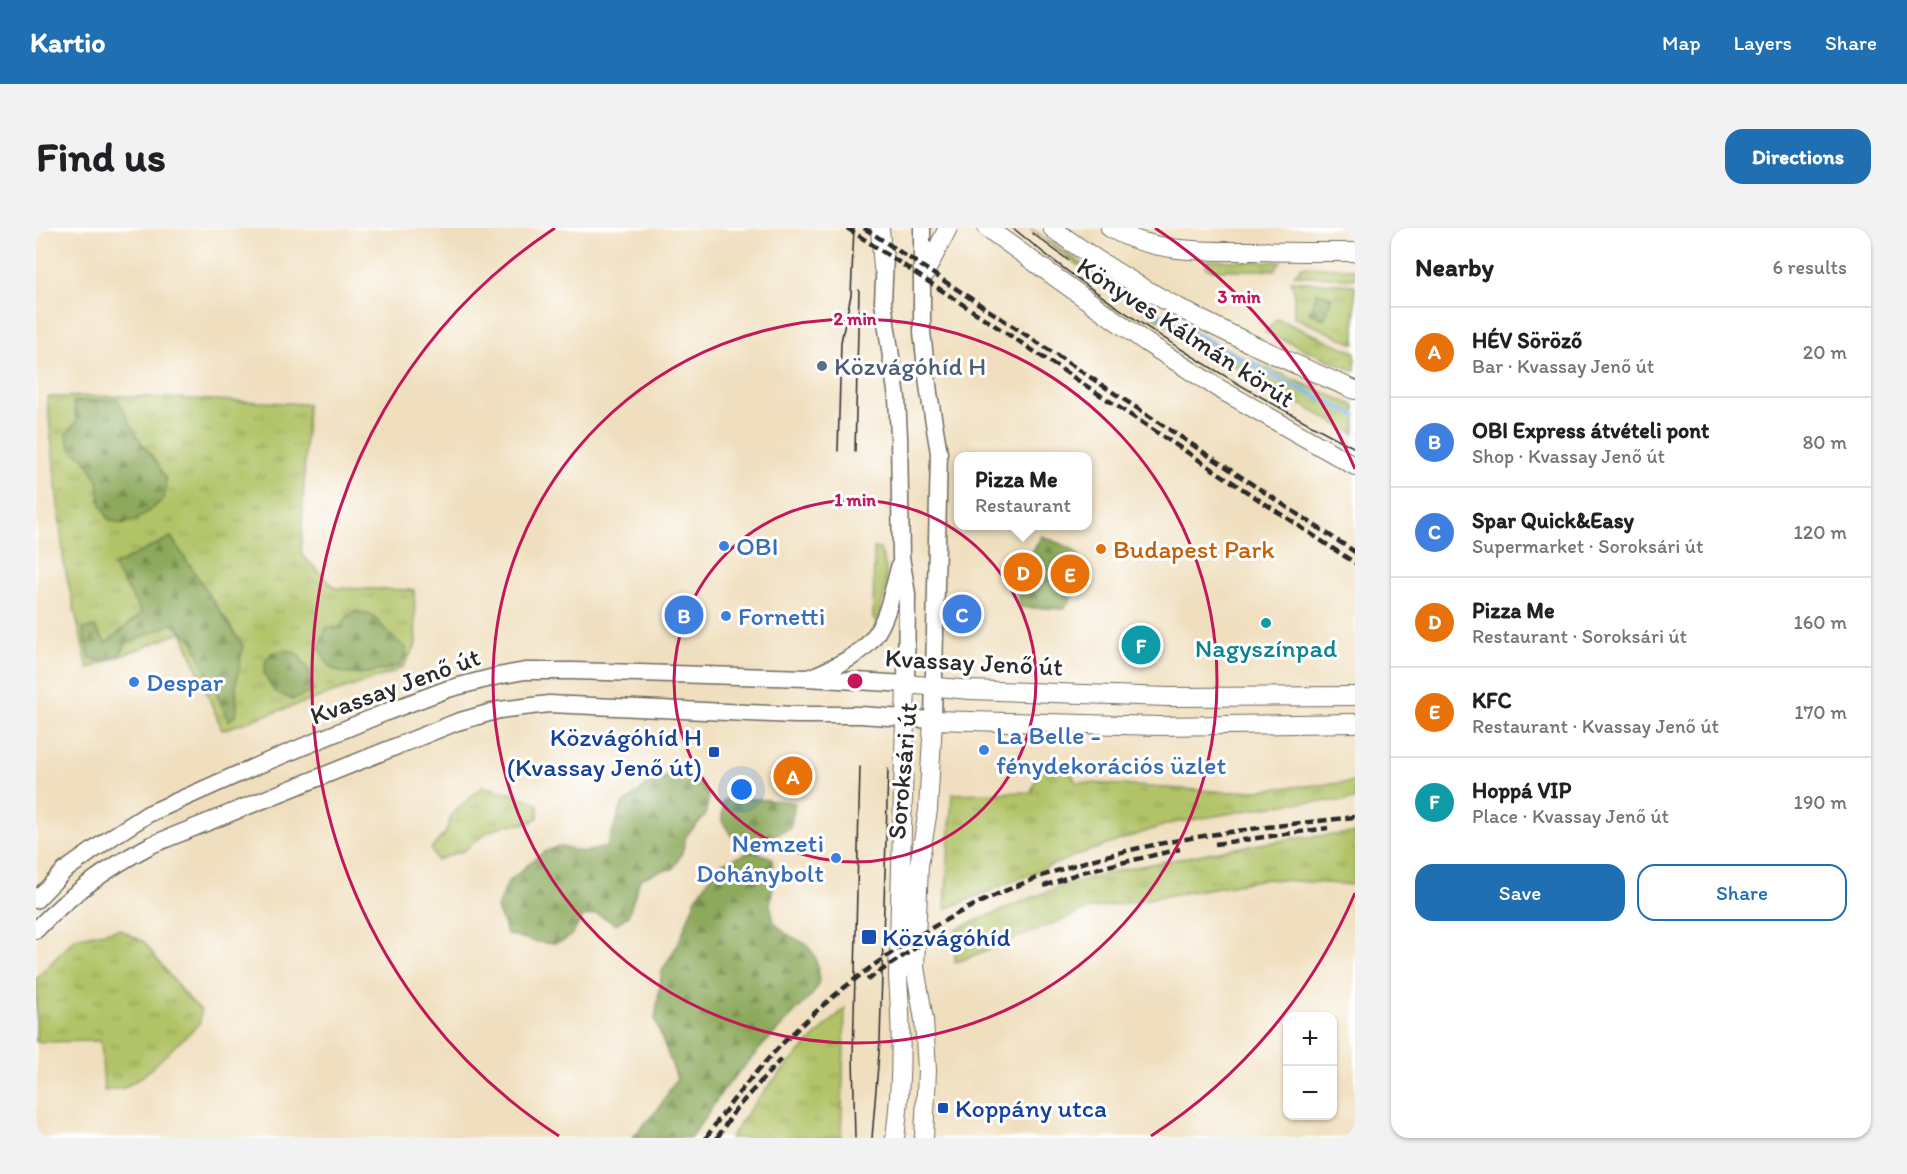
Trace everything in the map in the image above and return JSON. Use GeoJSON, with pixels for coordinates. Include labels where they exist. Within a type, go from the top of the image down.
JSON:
{"type":"FeatureCollection","features":[{"type":"Feature","properties":{"kind":"main road"},"geometry":{"type":"LineString","coordinates":[[880,228],[883,268]]}},
{"type":"Feature","properties":{"kind":"main road","name":"Soroksári út"},"geometry":{"type":"LineString","coordinates":[[888,228],[883,268],[886,328],[897,398],[902,557],[907,594],[906,718],[898,967],[901,1008],[899,1102],[895,1138]]}},
{"type":"Feature","properties":{"kind":"main road","name":"Soroksári út"},"geometry":{"type":"LineString","coordinates":[[922,228],[922,332],[939,453],[933,720],[928,810],[919,865],[915,967],[924,1020],[927,1070],[924,1138]]}},
{"type":"Feature","properties":{"kind":"main road"},"geometry":{"type":"LineString","coordinates":[[923,277],[948,228]]}},
{"type":"Feature","properties":{"kind":"main road","name":"Könyves Kálmán körút"},"geometry":{"type":"LineString","coordinates":[[1052,228],[1109,268],[1200,320],[1355,390]]}},
{"type":"Feature","properties":{"kind":"main road"},"geometry":{"type":"LineString","coordinates":[[1110,228],[1127,238],[1150,245],[1199,251],[1355,252]]}},
{"type":"Feature","properties":{"kind":"main road","name":"Könyves Kálmán körút"},"geometry":{"type":"LineString","coordinates":[[990,230],[1147,343],[1218,388],[1355,466]]}},
{"type":"Feature","properties":{"kind":"main road"},"geometry":{"type":"LineString","coordinates":[[807,678],[837,666],[857,655],[869,644],[886,617],[902,557]]}},
{"type":"Feature","properties":{"kind":"main road","name":"Kvassay Jenő út"},"geometry":{"type":"LineString","coordinates":[[36,900],[64,871],[148,814],[389,711],[448,689],[525,671],[807,678],[970,690],[1168,697],[1355,696]]}},
{"type":"Feature","properties":{"kind":"main road"},"geometry":{"type":"LineString","coordinates":[[1303,724],[1324,719],[1329,715],[1330,710],[1324,701],[1305,696]]}},
{"type":"Feature","properties":{"kind":"main road"},"geometry":{"type":"LineString","coordinates":[[36,930],[59,906],[84,887],[126,858],[151,845],[457,722],[499,710],[549,704],[933,720],[1159,726],[1355,723]]}},
{"type":"Feature","properties":{"kind":"main road"},"geometry":{"type":"LineString","coordinates":[[899,1102],[902,1138]]}},
{"type":"Feature","properties":{"kind":"green space"},"geometry":{"type":"Polygon","coordinates":[[[1030,228],[1143,305],[1240,356],[1355,406],[1355,434],[1150,314],[1088,273],[1030,228]]]}},
{"type":"Feature","properties":{"kind":"green space"},"geometry":{"type":"Polygon","coordinates":[[[1208,260],[1281,262],[1274,270],[1212,270],[1206,268],[1208,260]]]}},
{"type":"Feature","properties":{"kind":"green space"},"geometry":{"type":"Polygon","coordinates":[[[1302,266],[1355,269],[1355,279],[1294,275],[1302,266]]]}},
{"type":"Feature","properties":{"kind":"green space"},"geometry":{"type":"Polygon","coordinates":[[[1291,281],[1355,285],[1355,344],[1294,317],[1294,292],[1291,281]]]}},
{"type":"Feature","properties":{"kind":"green space"},"geometry":{"type":"Polygon","coordinates":[[[1317,292],[1332,297],[1324,319],[1309,313],[1317,292]]]}},
{"type":"Feature","properties":{"kind":"green space"},"geometry":{"type":"Polygon","coordinates":[[[1277,319],[1355,352],[1355,371],[1265,332],[1277,319]]]}},
{"type":"Feature","properties":{"kind":"green space"},"geometry":{"type":"Polygon","coordinates":[[[124,396],[307,404],[301,554],[335,588],[414,590],[416,645],[403,667],[389,674],[222,730],[182,632],[88,669],[64,564],[47,397],[124,396]]]}},
{"type":"Feature","properties":{"kind":"green space"},"geometry":{"type":"Polygon","coordinates":[[[118,399],[136,435],[157,463],[166,480],[164,499],[137,520],[121,524],[108,519],[100,501],[98,481],[86,460],[71,449],[66,435],[77,421],[73,402],[118,399]]]}},
{"type":"Feature","properties":{"kind":"green space"},"geometry":{"type":"Polygon","coordinates":[[[1042,536],[1072,549],[1081,558],[1082,583],[1064,609],[1017,607],[1021,560],[1028,559],[1042,536]]]}},
{"type":"Feature","properties":{"kind":"green space"},"geometry":{"type":"Polygon","coordinates":[[[171,537],[243,646],[236,684],[237,713],[229,721],[192,639],[172,624],[127,643],[119,655],[101,661],[90,659],[83,629],[95,627],[106,643],[142,613],[113,566],[171,537]]]}},
{"type":"Feature","properties":{"kind":"green space"},"geometry":{"type":"Polygon","coordinates":[[[874,548],[880,549],[886,568],[886,588],[877,623],[873,619],[874,548]]]}},
{"type":"Feature","properties":{"kind":"green space"},"geometry":{"type":"Polygon","coordinates":[[[356,611],[373,616],[390,635],[406,648],[406,656],[399,666],[374,672],[349,674],[333,669],[329,665],[319,648],[326,628],[339,628],[348,616],[356,611]]]}},
{"type":"Feature","properties":{"kind":"green space"},"geometry":{"type":"Polygon","coordinates":[[[287,650],[298,654],[308,669],[314,691],[292,700],[274,691],[264,674],[266,660],[272,653],[287,650]]]}},
{"type":"Feature","properties":{"kind":"green space"},"geometry":{"type":"Polygon","coordinates":[[[1049,764],[1066,765],[1076,782],[1228,792],[1355,782],[1355,800],[1290,803],[1168,824],[1077,855],[945,909],[952,794],[1031,792],[1038,773],[1049,764]]]}},
{"type":"Feature","properties":{"kind":"green space"},"geometry":{"type":"Polygon","coordinates":[[[669,776],[698,781],[709,796],[705,816],[686,836],[682,853],[673,869],[660,871],[640,879],[628,916],[616,924],[597,914],[583,917],[572,934],[558,942],[541,943],[507,934],[497,908],[508,882],[542,853],[558,846],[584,852],[607,847],[622,805],[654,780],[669,776]]]}},
{"type":"Feature","properties":{"kind":"green space"},"geometry":{"type":"Polygon","coordinates":[[[482,787],[534,802],[538,805],[538,817],[530,823],[505,825],[488,832],[463,851],[436,860],[431,849],[446,832],[452,814],[482,787]]]}},
{"type":"Feature","properties":{"kind":"green space"},"geometry":{"type":"Polygon","coordinates":[[[730,795],[795,803],[790,828],[759,842],[734,839],[722,821],[723,802],[730,795]]]}},
{"type":"Feature","properties":{"kind":"green space"},"geometry":{"type":"Polygon","coordinates":[[[1355,833],[1355,885],[1266,879],[1089,909],[955,963],[956,929],[1063,885],[1121,870],[1218,851],[1297,838],[1355,833]]]}},
{"type":"Feature","properties":{"kind":"green space"},"geometry":{"type":"Polygon","coordinates":[[[752,851],[772,858],[774,879],[770,905],[774,922],[786,934],[806,944],[815,956],[819,977],[818,986],[724,1089],[691,1138],[632,1138],[659,1108],[677,1078],[655,1020],[662,971],[679,942],[696,898],[720,864],[752,851]]]}},
{"type":"Feature","properties":{"kind":"green space"},"geometry":{"type":"Polygon","coordinates":[[[119,929],[144,942],[184,994],[201,1010],[200,1023],[143,1076],[124,1088],[104,1091],[101,1041],[36,1042],[36,979],[75,938],[119,929]]]}},
{"type":"Feature","properties":{"kind":"green space"},"geometry":{"type":"Polygon","coordinates":[[[845,1008],[841,1138],[730,1138],[769,1086],[845,1008]]]}},
{"type":"Feature","properties":{"kind":"waterway"},"geometry":{"type":"LineString","coordinates":[[1158,314],[1269,374],[1355,415]]}},
{"type":"Feature","properties":{"kind":"tram line"},"geometry":{"type":"LineString","coordinates":[[838,451],[841,342],[851,295],[854,228]]}},
{"type":"Feature","properties":{"kind":"tram line"},"geometry":{"type":"LineString","coordinates":[[1013,228],[1093,290],[1178,347],[1266,400],[1355,448]]}},
{"type":"Feature","properties":{"kind":"tram line"},"geometry":{"type":"LineString","coordinates":[[1032,233],[1068,260]]}},
{"type":"Feature","properties":{"kind":"tram line"},"geometry":{"type":"LineString","coordinates":[[855,452],[859,290]]}},
{"type":"Feature","properties":{"kind":"tram line"},"geometry":{"type":"LineString","coordinates":[[855,1138],[853,1057],[860,767]]}},
{"type":"Feature","properties":{"kind":"tram line"},"geometry":{"type":"LineString","coordinates":[[872,1138],[880,1041],[888,769]]}},
{"type":"Feature","properties":{"kind":"railway"},"geometry":{"type":"LineString","coordinates":[[847,228],[1355,563]]}},
{"type":"Feature","properties":{"kind":"railway"},"geometry":{"type":"LineString","coordinates":[[864,228],[1355,552]]}},
{"type":"Feature","properties":{"kind":"railway"},"geometry":{"type":"LineString","coordinates":[[706,1138],[741,1091],[780,1046],[822,1006],[868,969],[917,936],[969,908],[1023,884],[1111,855],[1215,834],[1355,817]]}},
{"type":"Feature","properties":{"kind":"railway"},"geometry":{"type":"LineString","coordinates":[[1215,844],[1328,828]]}},
{"type":"Feature","properties":{"kind":"railway"},"geometry":{"type":"LineString","coordinates":[[1044,886],[1082,872],[1180,849]]}},
{"type":"Feature","properties":{"kind":"railway"},"geometry":{"type":"LineString","coordinates":[[867,980],[935,935]]}},
{"type":"Feature","properties":{"kind":"railway"},"geometry":{"type":"LineString","coordinates":[[717,1138],[735,1110],[781,1059]]}},
{"type":"Feature","properties":{"kind":"place","name":"Közvágóhíd H"},"geometry":{"type":"Point","coordinates":[822,366]}},
{"type":"Feature","properties":{"kind":"place","name":"OBI"},"geometry":{"type":"Point","coordinates":[724,546]}},
{"type":"Feature","properties":{"kind":"place","name":"Budapest Park"},"geometry":{"type":"Point","coordinates":[1101,549]}},
{"type":"Feature","properties":{"kind":"place","name":"Pizza Me"},"geometry":{"type":"Point","coordinates":[1023,572]}},
{"type":"Feature","properties":{"kind":"place","name":"KFC"},"geometry":{"type":"Point","coordinates":[1070,574]}},
{"type":"Feature","properties":{"kind":"place","name":"Spar Quick&Easy"},"geometry":{"type":"Point","coordinates":[962,614]}},
{"type":"Feature","properties":{"kind":"place","name":"OBI Express átvételi pont"},"geometry":{"type":"Point","coordinates":[684,615]}},
{"type":"Feature","properties":{"kind":"place","name":"Fornetti"},"geometry":{"type":"Point","coordinates":[726,616]}},
{"type":"Feature","properties":{"kind":"place","name":"Nagyszínpad"},"geometry":{"type":"Point","coordinates":[1266,623]}},
{"type":"Feature","properties":{"kind":"place","name":"Hoppá VIP"},"geometry":{"type":"Point","coordinates":[1141,645]}},
{"type":"Feature","properties":{"kind":"place","name":"Despar"},"geometry":{"type":"Point","coordinates":[134,682]}},
{"type":"Feature","properties":{"kind":"place","name":"La Belle - fénydekorációs üzlet"},"geometry":{"type":"Point","coordinates":[984,750]}},
{"type":"Feature","properties":{"kind":"place","name":"Közvágóhíd H (Kvassay Jenő út)"},"geometry":{"type":"Point","coordinates":[714,752]}},
{"type":"Feature","properties":{"kind":"place","name":"HÉV Söröző"},"geometry":{"type":"Point","coordinates":[793,776]}},
{"type":"Feature","properties":{"kind":"place","name":"Nemzeti Dohánybolt"},"geometry":{"type":"Point","coordinates":[836,858]}},
{"type":"Feature","properties":{"kind":"place","name":"Közvágóhíd"},"geometry":{"type":"Point","coordinates":[869,937]}},
{"type":"Feature","properties":{"kind":"place","name":"Koppány utca"},"geometry":{"type":"Point","coordinates":[943,1108]}}]}
